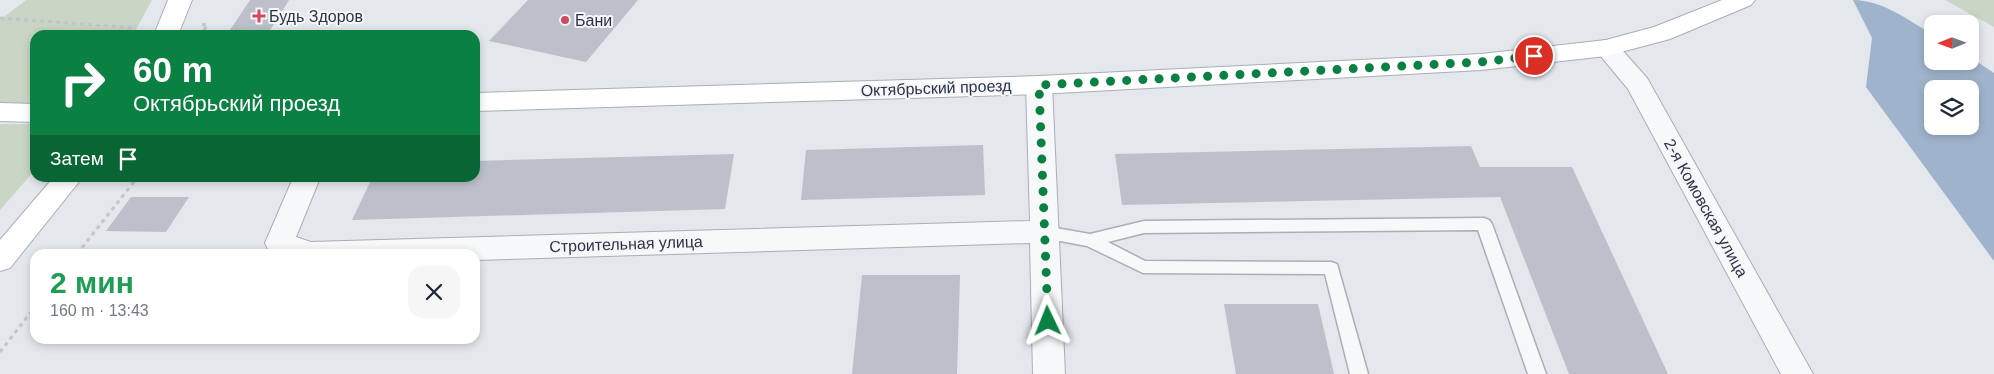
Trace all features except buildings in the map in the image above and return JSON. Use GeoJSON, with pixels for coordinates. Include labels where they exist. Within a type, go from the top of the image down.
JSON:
{"type":"FeatureCollection","features":[{"type":"Feature","properties":{"kind":"street"},"geometry":{"type":"LineString","coordinates":[[167,30],[180,0]]}},
{"type":"Feature","properties":{"kind":"street","name":"Октябрьский проезд"},"geometry":{"type":"LineString","coordinates":[[480,102],[1039,85],[1480,62],[1606,48],[1662,33],[1743,0]]}},
{"type":"Feature","properties":{"kind":"street","name":"2-я Комовская улица"},"geometry":{"type":"LineString","coordinates":[[1606,48],[1638,84],[1797,374]]}},
{"type":"Feature","properties":{"kind":"street"},"geometry":{"type":"LineString","coordinates":[[1039,85],[1049,374]]}},
{"type":"Feature","properties":{"kind":"street"},"geometry":{"type":"LineString","coordinates":[[0,112],[30,113]]}},
{"type":"Feature","properties":{"kind":"street"},"geometry":{"type":"LineString","coordinates":[[0,260],[65,182]]}},
{"type":"Feature","properties":{"kind":"street","name":"Строительная улица"},"geometry":{"type":"LineString","coordinates":[[298,249],[279,243],[304,182]]}},
{"type":"Feature","properties":{"kind":"street","name":"Строительная улица"},"geometry":{"type":"LineString","coordinates":[[451,249],[1044,232]]}},
{"type":"Feature","properties":{"kind":"lane"},"geometry":{"type":"LineString","coordinates":[[1090,240],[1144,227],[1484,224],[1537,374]]}},
{"type":"Feature","properties":{"kind":"lane"},"geometry":{"type":"LineString","coordinates":[[1044,232],[1090,240],[1143,267],[1331,268],[1359,374]]}},
{"type":"Feature","properties":{"kind":"path"},"geometry":{"type":"LineString","coordinates":[[0,18],[160,30]]}},
{"type":"Feature","properties":{"kind":"path"},"geometry":{"type":"LineString","coordinates":[[173,30],[207,24],[204,30]]}},
{"type":"Feature","properties":{"kind":"path"},"geometry":{"type":"LineString","coordinates":[[81,249],[134,182]]}},
{"type":"Feature","properties":{"kind":"path"},"geometry":{"type":"LineString","coordinates":[[0,352],[30,313]]}},
{"type":"Feature","properties":{"kind":"green space"},"geometry":{"type":"Polygon","coordinates":[[[26,0],[152,0],[136,30],[30,30],[30,107],[0,105],[0,20],[26,0]]]}},
{"type":"Feature","properties":{"kind":"green space"},"geometry":{"type":"Polygon","coordinates":[[[1945,0],[1994,0],[1994,27],[1979,19],[1979,15],[1972,15],[1945,0]]]}},
{"type":"Feature","properties":{"kind":"green space"},"geometry":{"type":"Polygon","coordinates":[[[0,124],[30,124],[30,176],[0,210],[0,124]]]}},
{"type":"Feature","properties":{"kind":"water"},"geometry":{"type":"Polygon","coordinates":[[[1853,0],[1874,3],[1884,7],[1924,29],[1924,70],[1979,70],[1979,63],[1994,73],[1994,261],[1866,87],[1872,38],[1853,0]]]}},
{"type":"Feature","properties":{"kind":"place","name":"Будь Здоров"},"geometry":{"type":"Point","coordinates":[259,16]}},
{"type":"Feature","properties":{"kind":"place","name":"Бани"},"geometry":{"type":"Point","coordinates":[565,20]}},
{"type":"Feature","properties":{"kind":"route"},"geometry":{"type":"LineString","coordinates":[[1048,321],[1039,85],[1480,62],[1534,56]]}}]}
